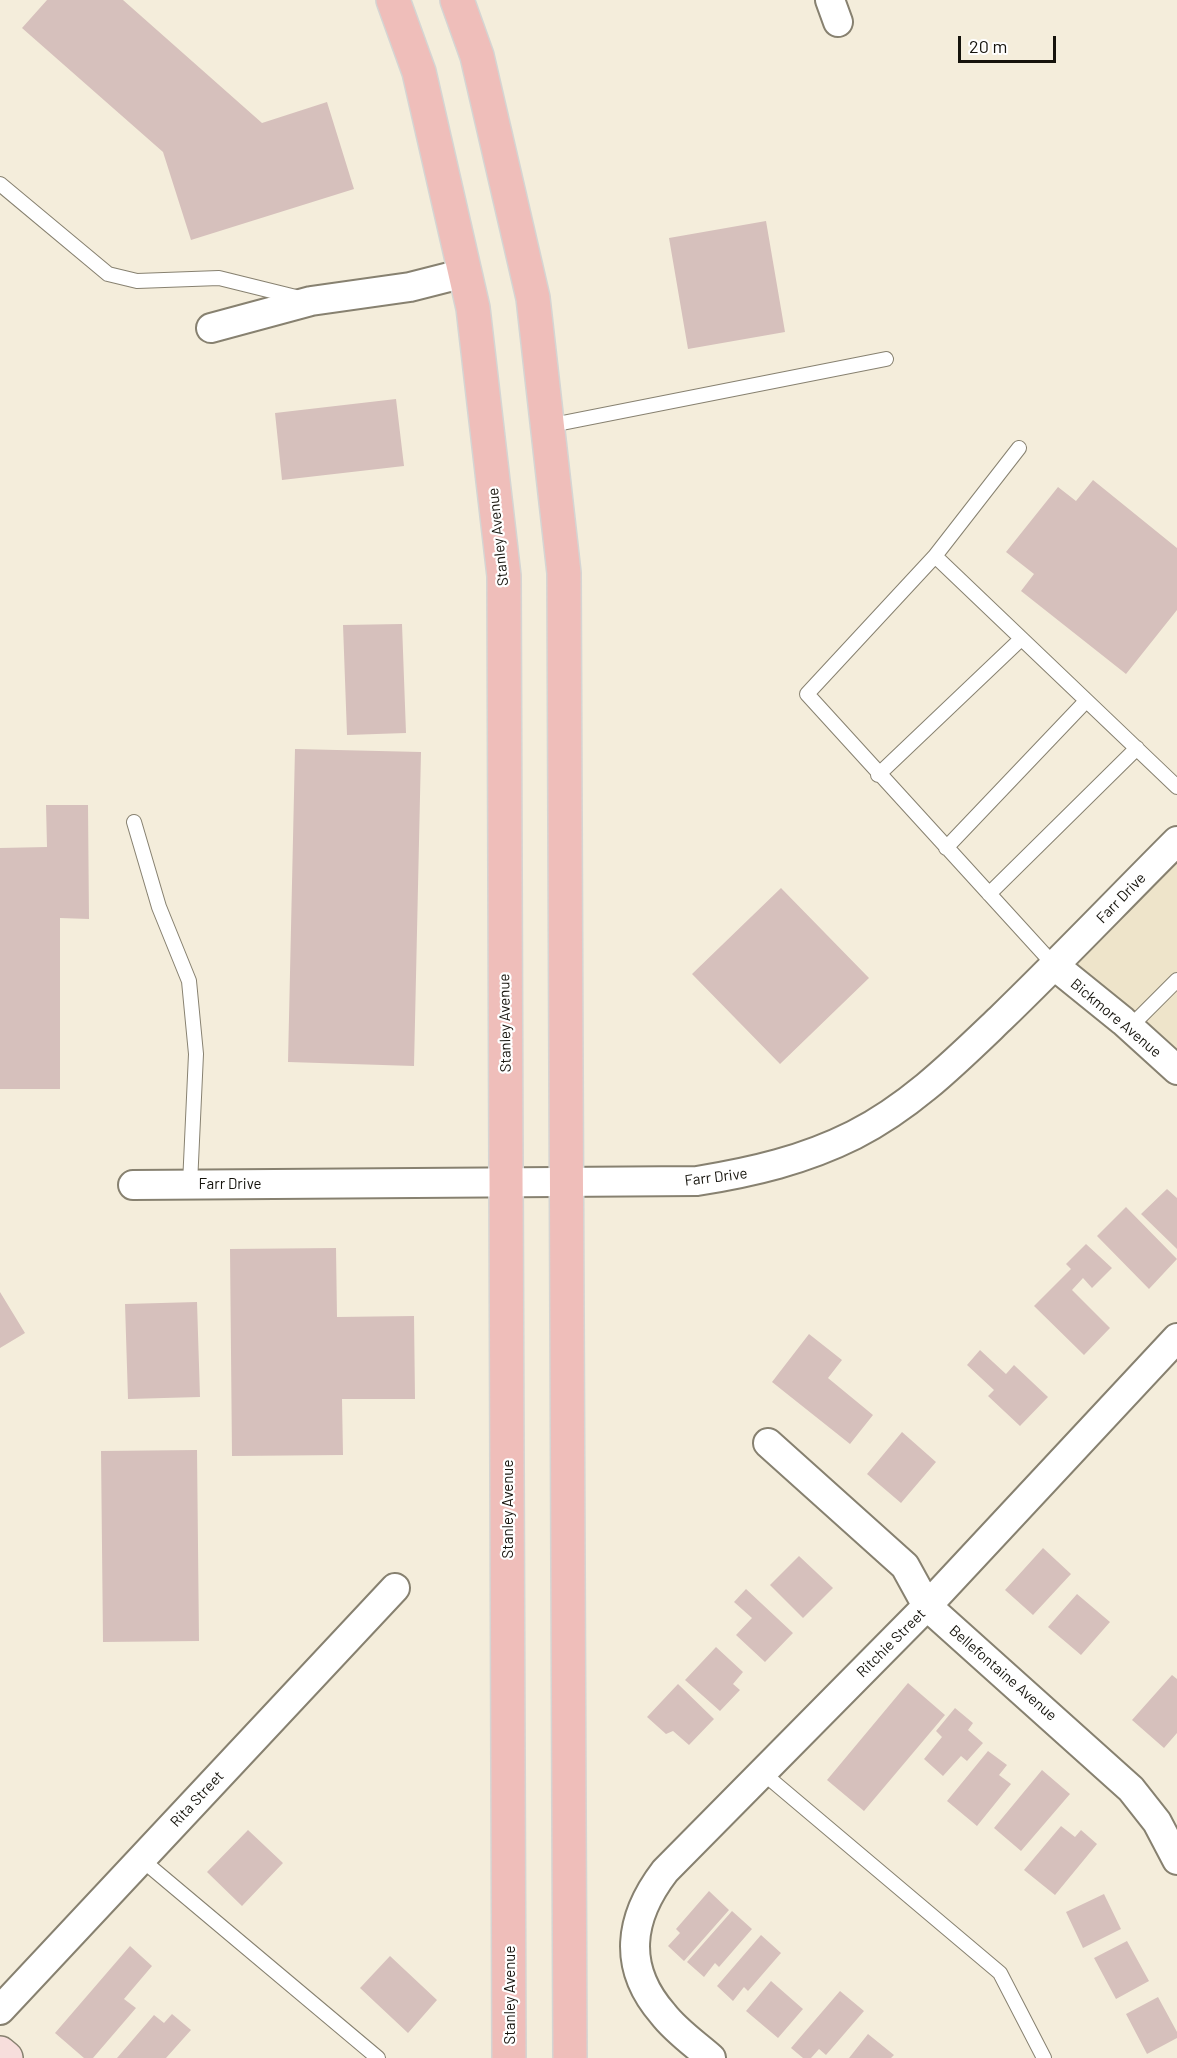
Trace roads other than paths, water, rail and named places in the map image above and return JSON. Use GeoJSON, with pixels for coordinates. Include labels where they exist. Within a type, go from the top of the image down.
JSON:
{"type":"FeatureCollection","features":[{"type":"Feature","properties":{"kind":"main road","name":"Stanley Avenue"},"geometry":{"type":"LineString","coordinates":[[393,0],[419,72],[473,308],[504,576],[510,2058]]}},
{"type":"Feature","properties":{"kind":"main road"},"geometry":{"type":"LineString","coordinates":[[458,0],[477,56],[533,298],[564,573],[570,2058]]}},
{"type":"Feature","properties":{"kind":"street"},"geometry":{"type":"LineString","coordinates":[[211,328],[311,301],[410,287],[465,273]]}},
{"type":"Feature","properties":{"kind":"street","name":"Farr Drive"},"geometry":{"type":"LineString","coordinates":[[133,1185],[698,1181],[756,1172],[807,1156],[855,1134],[909,1100],[944,1074],[1055,966],[1177,841]]}},
{"type":"Feature","properties":{"kind":"street","name":"Bickmore Avenue"},"geometry":{"type":"LineString","coordinates":[[1055,966],[1130,1027],[1177,1070]]}},
{"type":"Feature","properties":{"kind":"street","name":"Ritchie Street"},"geometry":{"type":"LineString","coordinates":[[711,2058],[664,2017],[649,1996],[636,1960],[635,1931],[642,1906],[650,1892],[665,1871],[927,1606],[1177,1338]]}},
{"type":"Feature","properties":{"kind":"street","name":"Bellefontaine Avenue"},"geometry":{"type":"LineString","coordinates":[[768,1443],[905,1566],[927,1606],[1113,1770],[1157,1822],[1177,1860]]}},
{"type":"Feature","properties":{"kind":"street","name":"Rita Street"},"geometry":{"type":"LineString","coordinates":[[0,2010],[395,1588]]}},
{"type":"Feature","properties":{"kind":"street"},"geometry":{"type":"LineString","coordinates":[[0,2053],[6,2058]]}},
{"type":"Feature","properties":{"kind":"lane"},"geometry":{"type":"LineString","coordinates":[[0,184],[108,274],[137,281],[219,278],[311,301]]}},
{"type":"Feature","properties":{"kind":"lane"},"geometry":{"type":"LineString","coordinates":[[547,426],[886,359]]}},
{"type":"Feature","properties":{"kind":"lane"},"geometry":{"type":"LineString","coordinates":[[1019,448],[935,556],[807,694],[878,775],[1055,966]]}},
{"type":"Feature","properties":{"kind":"lane"},"geometry":{"type":"LineString","coordinates":[[935,556],[1177,787]]}},
{"type":"Feature","properties":{"kind":"lane"},"geometry":{"type":"LineString","coordinates":[[878,775],[1021,639]]}},
{"type":"Feature","properties":{"kind":"lane"},"geometry":{"type":"LineString","coordinates":[[946,848],[1086,701]]}},
{"type":"Feature","properties":{"kind":"lane"},"geometry":{"type":"LineString","coordinates":[[988,894],[1137,748]]}},
{"type":"Feature","properties":{"kind":"lane"},"geometry":{"type":"LineString","coordinates":[[134,822],[159,907],[189,981],[196,1054],[190,1184]]}},
{"type":"Feature","properties":{"kind":"lane"},"geometry":{"type":"LineString","coordinates":[[1130,1027],[1177,980]]}},
{"type":"Feature","properties":{"kind":"lane"},"geometry":{"type":"LineString","coordinates":[[763,1773],[1000,1974],[1044,2058]]}},
{"type":"Feature","properties":{"kind":"lane"},"geometry":{"type":"LineString","coordinates":[[141,1859],[378,2058]]}}]}
